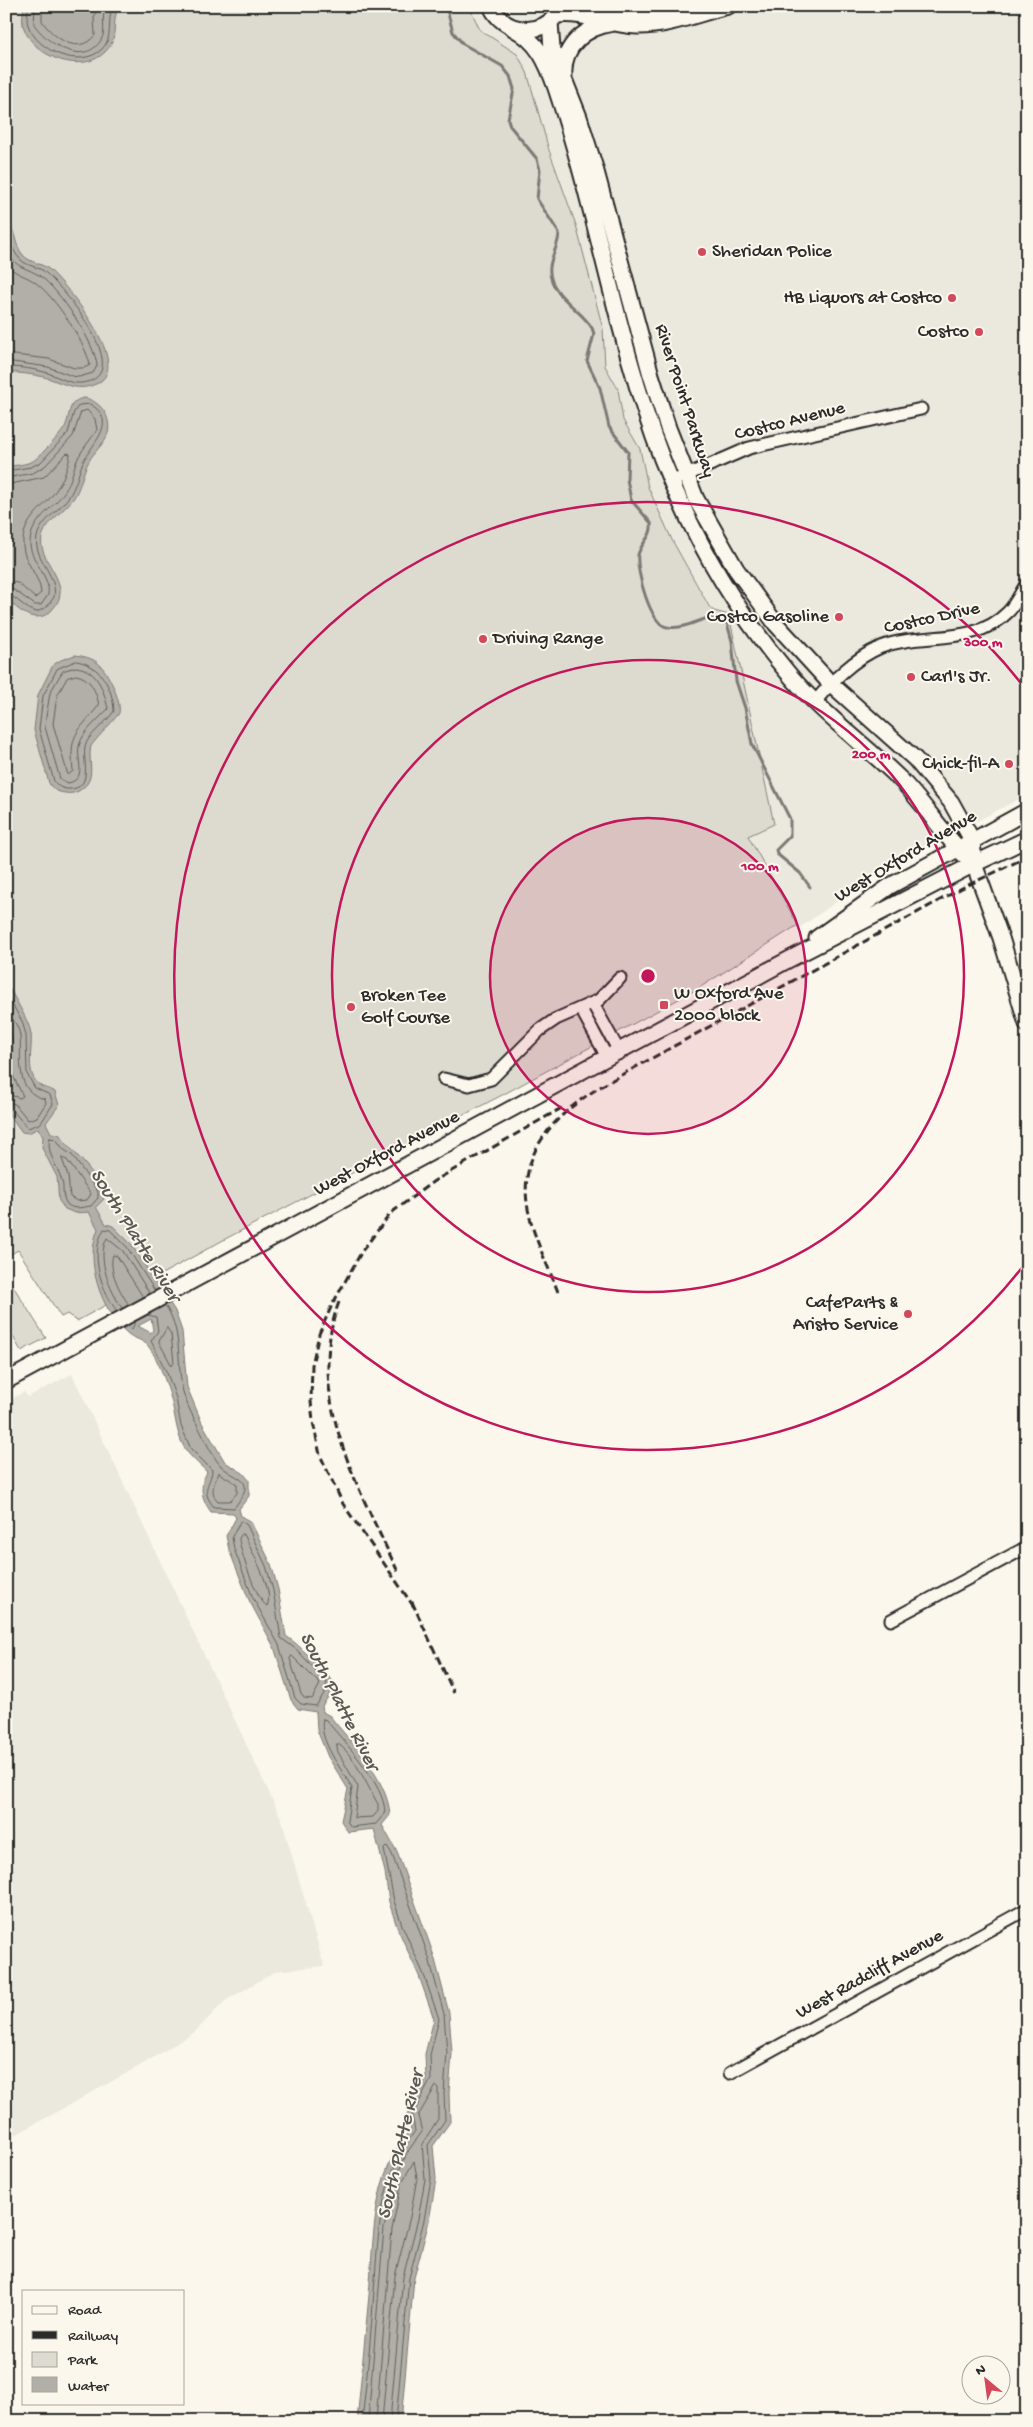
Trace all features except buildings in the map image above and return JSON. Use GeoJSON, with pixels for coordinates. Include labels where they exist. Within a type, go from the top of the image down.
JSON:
{"type":"FeatureCollection","features":[{"type":"Feature","properties":{"kind":"street","name":"River Point Parkway"},"geometry":{"type":"LineString","coordinates":[[491,6],[498,18],[524,33],[536,45],[546,62],[556,88],[647,415],[672,482],[704,549],[735,599],[776,658],[814,703],[911,791],[956,848],[974,864]]}},
{"type":"Feature","properties":{"kind":"street"},"geometry":{"type":"LineString","coordinates":[[598,6],[642,12],[684,6]]}},
{"type":"Feature","properties":{"kind":"street"},"geometry":{"type":"LineString","coordinates":[[513,28],[533,30],[556,14],[584,15],[614,23],[649,26],[728,6]]}},
{"type":"Feature","properties":{"kind":"street","name":"River Point Parkway"},"geometry":{"type":"LineString","coordinates":[[556,14],[552,49],[579,118],[595,168],[651,375],[686,475],[715,534],[752,593],[790,641],[830,683],[925,769],[951,802],[972,840],[974,864]]}},
{"type":"Feature","properties":{"kind":"street"},"geometry":{"type":"LineString","coordinates":[[564,80],[564,59],[575,41],[595,28],[614,23]]}},
{"type":"Feature","properties":{"kind":"street","name":"Costco Avenue"},"geometry":{"type":"LineString","coordinates":[[672,482],[749,448],[921,409]]}},
{"type":"Feature","properties":{"kind":"street","name":"Costco Drive"},"geometry":{"type":"LineString","coordinates":[[814,703],[830,683],[854,662],[886,646],[904,641],[962,634],[992,624],[1011,608],[1027,583]]}},
{"type":"Feature","properties":{"kind":"street","name":"West Oxford Avenue"},"geometry":{"type":"LineString","coordinates":[[786,961],[890,886],[956,848],[1027,811]]}},
{"type":"Feature","properties":{"kind":"street","name":"West Oxford Avenue"},"geometry":{"type":"LineString","coordinates":[[6,1381],[191,1280],[614,1056],[786,961],[974,864],[1027,839]]}},
{"type":"Feature","properties":{"kind":"street"},"geometry":{"type":"LineString","coordinates":[[974,864],[1027,1024]]}},
{"type":"Feature","properties":{"kind":"street"},"geometry":{"type":"LineString","coordinates":[[444,1079],[469,1085],[486,1082],[501,1071],[544,1027],[556,1019],[593,1004],[605,995],[620,978]]}},
{"type":"Feature","properties":{"kind":"street"},"geometry":{"type":"LineString","coordinates":[[593,1004],[614,1056]]}},
{"type":"Feature","properties":{"kind":"street"},"geometry":{"type":"LineString","coordinates":[[580,1009],[614,1056]]}},
{"type":"Feature","properties":{"kind":"street"},"geometry":{"type":"LineString","coordinates":[[891,1620],[1027,1547]]}},
{"type":"Feature","properties":{"kind":"street","name":"West Radcliff Avenue"},"geometry":{"type":"LineString","coordinates":[[730,2073],[1027,1909]]}},
{"type":"Feature","properties":{"kind":"shaded area"},"geometry":{"type":"Polygon","coordinates":[[[469,6],[1027,6],[1027,795],[882,870],[799,928],[748,836],[773,824],[713,611],[672,540],[648,487],[640,449],[623,420],[618,389],[605,366],[603,329],[576,225],[517,54],[480,30],[469,6]]]}},
{"type":"Feature","properties":{"kind":"shaded area"},"geometry":{"type":"Polygon","coordinates":[[[72,1374],[281,1818],[324,1966],[276,1971],[225,2001],[195,2032],[143,2064],[6,2140],[6,1402],[24,1392],[28,1397],[72,1374]]]}},
{"type":"Feature","properties":{"kind":"green space","name":"Broken Tee Golf Course"},"geometry":{"type":"Polygon","coordinates":[[[6,6],[469,6],[480,30],[517,54],[527,72],[549,150],[576,225],[603,329],[605,366],[618,389],[623,420],[640,449],[648,487],[672,540],[710,608],[729,615],[774,824],[748,836],[798,925],[699,988],[506,1093],[227,1238],[77,1321],[67,1314],[61,1317],[18,1250],[6,1257],[6,6]]]}},
{"type":"Feature","properties":{"kind":"green space"},"geometry":{"type":"Polygon","coordinates":[[[6,1275],[46,1338],[21,1351],[6,1324],[6,1275]]]}},
{"type":"Feature","properties":{"kind":"water"},"geometry":{"type":"Polygon","coordinates":[[[24,6],[119,6],[115,19],[114,36],[110,47],[95,59],[83,62],[58,59],[36,46],[28,36],[23,25],[24,6]]]}},
{"type":"Feature","properties":{"kind":"water"},"geometry":{"type":"Polygon","coordinates":[[[6,217],[23,255],[50,270],[70,292],[94,327],[108,361],[106,375],[96,384],[76,387],[39,376],[6,372],[6,217]]]}},
{"type":"Feature","properties":{"kind":"water"},"geometry":{"type":"Polygon","coordinates":[[[85,398],[95,402],[104,411],[108,421],[108,433],[89,461],[73,499],[45,529],[42,544],[44,553],[58,581],[60,591],[58,601],[49,613],[36,617],[30,616],[17,608],[6,597],[6,467],[35,460],[63,430],[74,402],[85,398]]]}},
{"type":"Feature","properties":{"kind":"water"},"geometry":{"type":"Polygon","coordinates":[[[75,655],[96,661],[102,667],[113,686],[118,701],[119,713],[91,746],[89,781],[78,791],[67,793],[56,790],[49,783],[34,730],[38,695],[53,665],[75,655]]]}},
{"type":"Feature","properties":{"kind":"water","name":"South Platte River"},"geometry":{"type":"Polygon","coordinates":[[[6,982],[30,1029],[30,1062],[33,1075],[41,1086],[55,1092],[59,1105],[46,1123],[51,1133],[59,1134],[92,1172],[104,1199],[96,1207],[106,1224],[113,1226],[131,1244],[175,1311],[182,1331],[187,1387],[202,1423],[225,1462],[243,1473],[249,1480],[249,1496],[239,1509],[241,1516],[251,1522],[271,1564],[278,1589],[286,1636],[305,1652],[333,1681],[330,1694],[322,1706],[323,1712],[330,1716],[367,1762],[383,1788],[388,1802],[390,1815],[382,1825],[397,1852],[434,1956],[449,2013],[452,2053],[449,2093],[450,2122],[433,2146],[436,2179],[429,2221],[414,2278],[401,2421],[357,2421],[374,2230],[381,2187],[388,2166],[398,2147],[411,2129],[406,2117],[426,2078],[425,2054],[434,2019],[419,1976],[397,1927],[389,1902],[385,1872],[374,1829],[348,1832],[341,1821],[348,1789],[328,1757],[317,1730],[316,1712],[298,1709],[291,1700],[274,1647],[249,1600],[229,1550],[226,1536],[236,1518],[233,1513],[211,1512],[202,1492],[207,1472],[188,1453],[181,1441],[169,1392],[156,1359],[147,1344],[129,1335],[118,1323],[103,1298],[94,1270],[94,1242],[98,1229],[89,1212],[75,1213],[65,1209],[59,1201],[57,1177],[42,1148],[43,1137],[38,1128],[29,1133],[22,1132],[6,1110],[6,982]],[[151,1319],[138,1326],[151,1333],[153,1330],[151,1319]]]}},
{"type":"Feature","properties":{"kind":"waterway"},"geometry":{"type":"LineString","coordinates":[[446,6],[453,32],[463,44],[502,66],[510,76],[514,89],[508,119],[510,126],[537,159],[540,170],[537,199],[559,233],[550,267],[550,277],[559,293],[592,328],[594,334],[587,361],[600,388],[609,427],[628,452],[627,479],[631,500],[651,523],[649,536],[638,555],[639,573],[645,596],[655,617],[661,624],[667,627],[684,626],[712,617],[727,623],[732,641],[736,681],[745,708],[752,744],[790,819],[790,836],[776,850],[777,854],[800,873],[810,887]]}},
{"type":"Feature","properties":{"kind":"railway"},"geometry":{"type":"LineString","coordinates":[[558,1292],[533,1230],[528,1209],[526,1186],[529,1166],[537,1147],[548,1130],[562,1115],[578,1102],[614,1079],[962,888],[1027,857]]}},
{"type":"Feature","properties":{"kind":"railway"},"geometry":{"type":"LineString","coordinates":[[414,1607],[343,1504],[320,1455],[311,1401],[312,1365],[319,1334],[332,1305],[362,1251],[391,1213],[434,1181],[565,1106]]}},
{"type":"Feature","properties":{"kind":"railway"},"geometry":{"type":"LineString","coordinates":[[339,1302],[330,1338],[328,1373],[332,1408],[341,1442],[354,1476],[399,1574]]}},
{"type":"Feature","properties":{"kind":"railway"},"geometry":{"type":"LineString","coordinates":[[412,1602],[454,1693]]}},
{"type":"Feature","properties":{"kind":"place","name":"Sheridan Police"},"geometry":{"type":"Point","coordinates":[702,252]}},
{"type":"Feature","properties":{"kind":"place","name":"HB Liquors at Costco"},"geometry":{"type":"Point","coordinates":[952,298]}},
{"type":"Feature","properties":{"kind":"place","name":"Costco"},"geometry":{"type":"Point","coordinates":[979,332]}},
{"type":"Feature","properties":{"kind":"place","name":"Costco Gasoline"},"geometry":{"type":"Point","coordinates":[839,617]}},
{"type":"Feature","properties":{"kind":"place","name":"Driving Range"},"geometry":{"type":"Point","coordinates":[483,639]}},
{"type":"Feature","properties":{"kind":"place","name":"Carl's Jr."},"geometry":{"type":"Point","coordinates":[911,677]}},
{"type":"Feature","properties":{"kind":"place","name":"Chick-fil-A"},"geometry":{"type":"Point","coordinates":[1009,764]}},
{"type":"Feature","properties":{"kind":"place","name":"W Oxford Ave 2000 block"},"geometry":{"type":"Point","coordinates":[664,1005]}},
{"type":"Feature","properties":{"kind":"place","name":"Broken Tee Golf Course"},"geometry":{"type":"Point","coordinates":[351,1007]}},
{"type":"Feature","properties":{"kind":"place","name":"CafeParts & Aristo Service"},"geometry":{"type":"Point","coordinates":[908,1314]}}]}
